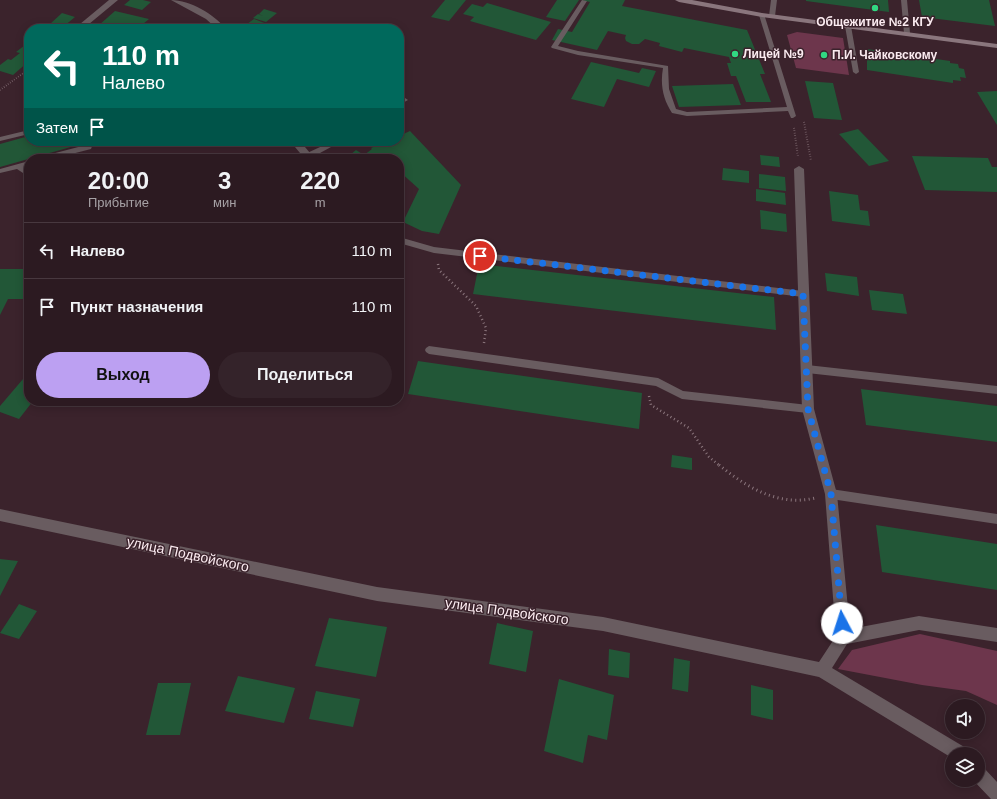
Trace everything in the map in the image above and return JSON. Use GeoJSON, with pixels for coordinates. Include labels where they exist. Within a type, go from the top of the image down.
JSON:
{"type":"FeatureCollection","features":[{"type":"Feature","properties":{"kind":"main road"},"geometry":{"type":"LineString","coordinates":[[679,0],[762,15],[997,46]]}},
{"type":"Feature","properties":{"kind":"street"},"geometry":{"type":"LineString","coordinates":[[84,24],[114,0]]}},
{"type":"Feature","properties":{"kind":"street"},"geometry":{"type":"LineString","coordinates":[[174,0],[209,17],[217,24]]}},
{"type":"Feature","properties":{"kind":"street"},"geometry":{"type":"LineString","coordinates":[[299,146],[305,154]]}},
{"type":"Feature","properties":{"kind":"street"},"geometry":{"type":"LineString","coordinates":[[799,169],[808,409],[831,494],[843,638],[822,670]]}},
{"type":"Feature","properties":{"kind":"street","name":"улица Подвойского"},"geometry":{"type":"LineString","coordinates":[[0,515],[377,594],[603,624],[822,670],[948,747]]}},
{"type":"Feature","properties":{"kind":"street"},"geometry":{"type":"LineString","coordinates":[[843,638],[919,623],[997,636]]}},
{"type":"Feature","properties":{"kind":"street"},"geometry":{"type":"LineString","coordinates":[[985,781],[997,794]]}},
{"type":"Feature","properties":{"kind":"lane"},"geometry":{"type":"LineString","coordinates":[[772,16],[774,0]]}},
{"type":"Feature","properties":{"kind":"lane"},"geometry":{"type":"LineString","coordinates":[[904,0],[907,33]]}},
{"type":"Feature","properties":{"kind":"lane"},"geometry":{"type":"LineString","coordinates":[[584,1],[554,48],[578,54],[666,67],[663,82],[674,111],[687,114],[791,109]]}},
{"type":"Feature","properties":{"kind":"lane"},"geometry":{"type":"LineString","coordinates":[[762,15],[793,116]]}},
{"type":"Feature","properties":{"kind":"lane"},"geometry":{"type":"LineString","coordinates":[[848,26],[856,72]]}},
{"type":"Feature","properties":{"kind":"lane"},"geometry":{"type":"LineString","coordinates":[[0,139],[24,133]]}},
{"type":"Feature","properties":{"kind":"lane"},"geometry":{"type":"LineString","coordinates":[[62,154],[89,146]]}},
{"type":"Feature","properties":{"kind":"lane"},"geometry":{"type":"LineString","coordinates":[[316,154],[331,146]]}},
{"type":"Feature","properties":{"kind":"lane"},"geometry":{"type":"LineString","coordinates":[[0,171],[24,164]]}},
{"type":"Feature","properties":{"kind":"lane"},"geometry":{"type":"LineString","coordinates":[[18,166],[24,171]]}},
{"type":"Feature","properties":{"kind":"lane"},"geometry":{"type":"LineString","coordinates":[[404,241],[434,250],[803,294]]}},
{"type":"Feature","properties":{"kind":"lane"},"geometry":{"type":"LineString","coordinates":[[429,350],[658,382],[682,396],[808,409]]}},
{"type":"Feature","properties":{"kind":"lane"},"geometry":{"type":"LineString","coordinates":[[807,369],[997,390]]}},
{"type":"Feature","properties":{"kind":"lane"},"geometry":{"type":"LineString","coordinates":[[831,494],[997,519]]}},
{"type":"Feature","properties":{"kind":"path"},"geometry":{"type":"LineString","coordinates":[[0,90],[24,73]]}},
{"type":"Feature","properties":{"kind":"path"},"geometry":{"type":"LineString","coordinates":[[793,116],[799,169]]}},
{"type":"Feature","properties":{"kind":"path"},"geometry":{"type":"LineString","coordinates":[[434,250],[439,270],[476,306],[486,328],[483,358]]}},
{"type":"Feature","properties":{"kind":"path"},"geometry":{"type":"LineString","coordinates":[[644,380],[651,405],[689,428],[709,457],[736,479],[771,497],[803,501],[831,494]]}},
{"type":"Feature","properties":{"kind":"shaded area"},"geometry":{"type":"Polygon","coordinates":[[[797,32],[843,38],[849,75],[796,68],[787,35],[797,32]]]}},
{"type":"Feature","properties":{"kind":"shaded area"},"geometry":{"type":"Polygon","coordinates":[[[920,634],[997,651],[997,705],[966,691],[922,685],[838,669],[852,650],[920,634]]]}},
{"type":"Feature","properties":{"kind":"building"},"geometry":{"type":"Polygon","coordinates":[[[130,0],[143,0],[151,2],[142,10],[124,5],[130,0]]]}},
{"type":"Feature","properties":{"kind":"building"},"geometry":{"type":"Polygon","coordinates":[[[445,0],[466,0],[449,21],[431,17],[445,0]]]}},
{"type":"Feature","properties":{"kind":"building"},"geometry":{"type":"Polygon","coordinates":[[[557,0],[579,0],[565,21],[546,17],[557,0]]]}},
{"type":"Feature","properties":{"kind":"building","name":"Лицей №9"},"geometry":{"type":"Polygon","coordinates":[[[581,0],[625,0],[622,6],[747,30],[765,74],[760,74],[771,102],[746,102],[736,76],[731,76],[727,63],[731,63],[729,57],[684,48],[682,52],[659,46],[660,43],[645,39],[639,44],[632,44],[626,41],[626,35],[608,31],[597,50],[552,40],[558,29],[572,32],[590,2],[581,0]]]}},
{"type":"Feature","properties":{"kind":"building","name":"Общежитие №2 КГУ"},"geometry":{"type":"Polygon","coordinates":[[[888,0],[889,12],[806,1],[888,0]]]}},
{"type":"Feature","properties":{"kind":"building"},"geometry":{"type":"Polygon","coordinates":[[[919,0],[989,0],[995,26],[922,17],[919,0]]]}},
{"type":"Feature","properties":{"kind":"building"},"geometry":{"type":"Polygon","coordinates":[[[487,3],[551,22],[536,40],[470,21],[474,17],[463,14],[472,4],[483,7],[487,3]]]}},
{"type":"Feature","properties":{"kind":"building"},"geometry":{"type":"Polygon","coordinates":[[[264,9],[277,13],[266,22],[253,18],[258,14],[263,16],[259,14],[264,9]]]}},
{"type":"Feature","properties":{"kind":"building"},"geometry":{"type":"Polygon","coordinates":[[[115,11],[149,19],[143,24],[100,24],[115,11]]]}},
{"type":"Feature","properties":{"kind":"building"},"geometry":{"type":"Polygon","coordinates":[[[62,13],[75,17],[67,24],[50,24],[62,13]]]}},
{"type":"Feature","properties":{"kind":"building"},"geometry":{"type":"Polygon","coordinates":[[[254,19],[267,24],[247,24],[254,19]]]}},
{"type":"Feature","properties":{"kind":"building"},"geometry":{"type":"Polygon","coordinates":[[[24,46],[24,65],[13,75],[0,71],[0,65],[8,59],[11,60],[20,53],[16,52],[24,46]]]}},
{"type":"Feature","properties":{"kind":"building"},"geometry":{"type":"Polygon","coordinates":[[[867,49],[950,61],[950,63],[958,64],[959,68],[964,69],[966,78],[960,77],[961,81],[953,80],[953,83],[867,70],[867,49]]]}},
{"type":"Feature","properties":{"kind":"building"},"geometry":{"type":"Polygon","coordinates":[[[591,62],[639,73],[642,68],[656,71],[649,87],[617,79],[604,107],[571,99],[591,62]]]}},
{"type":"Feature","properties":{"kind":"building"},"geometry":{"type":"Polygon","coordinates":[[[805,81],[833,83],[842,120],[814,118],[805,81]]]}},
{"type":"Feature","properties":{"kind":"building"},"geometry":{"type":"Polygon","coordinates":[[[733,84],[741,105],[679,107],[672,86],[733,84]]]}},
{"type":"Feature","properties":{"kind":"building"},"geometry":{"type":"Polygon","coordinates":[[[997,91],[997,125],[977,92],[997,91]]]}},
{"type":"Feature","properties":{"kind":"building"},"geometry":{"type":"Polygon","coordinates":[[[858,129],[889,161],[869,166],[839,134],[858,129]]]}},
{"type":"Feature","properties":{"kind":"building"},"geometry":{"type":"Polygon","coordinates":[[[410,131],[461,185],[439,234],[422,231],[404,222],[419,189],[404,176],[404,154],[365,154],[372,149],[371,148],[376,146],[404,146],[404,134],[410,131]]]}},
{"type":"Feature","properties":{"kind":"building"},"geometry":{"type":"Polygon","coordinates":[[[24,137],[24,146],[74,146],[46,154],[24,154],[24,160],[0,167],[0,144],[24,137]]]}},
{"type":"Feature","properties":{"kind":"building"},"geometry":{"type":"Polygon","coordinates":[[[356,150],[362,154],[351,154],[356,150]]]}},
{"type":"Feature","properties":{"kind":"building"},"geometry":{"type":"Polygon","coordinates":[[[760,155],[779,157],[780,167],[761,165],[760,155]]]}},
{"type":"Feature","properties":{"kind":"building"},"geometry":{"type":"Polygon","coordinates":[[[912,156],[988,158],[992,167],[997,167],[997,192],[925,190],[912,156]]]}},
{"type":"Feature","properties":{"kind":"building"},"geometry":{"type":"Polygon","coordinates":[[[723,168],[749,171],[749,183],[722,180],[723,168]]]}},
{"type":"Feature","properties":{"kind":"building"},"geometry":{"type":"Polygon","coordinates":[[[759,174],[785,177],[786,191],[759,188],[759,174]]]}},
{"type":"Feature","properties":{"kind":"building"},"geometry":{"type":"Polygon","coordinates":[[[756,189],[785,193],[786,205],[756,201],[756,189]]]}},
{"type":"Feature","properties":{"kind":"building"},"geometry":{"type":"Polygon","coordinates":[[[829,191],[858,195],[860,210],[868,211],[870,226],[832,221],[829,191]]]}},
{"type":"Feature","properties":{"kind":"building"},"geometry":{"type":"Polygon","coordinates":[[[760,210],[786,214],[787,232],[761,229],[760,210]]]}},
{"type":"Feature","properties":{"kind":"building"},"geometry":{"type":"Polygon","coordinates":[[[479,264],[774,297],[776,330],[473,294],[479,264]]]}},
{"type":"Feature","properties":{"kind":"building"},"geometry":{"type":"Polygon","coordinates":[[[0,269],[24,269],[24,299],[8,299],[0,315],[0,269]]]}},
{"type":"Feature","properties":{"kind":"building"},"geometry":{"type":"Polygon","coordinates":[[[825,273],[857,277],[859,296],[827,291],[825,273]]]}},
{"type":"Feature","properties":{"kind":"building"},"geometry":{"type":"Polygon","coordinates":[[[869,290],[903,294],[907,314],[872,310],[869,290]]]}},
{"type":"Feature","properties":{"kind":"building"},"geometry":{"type":"Polygon","coordinates":[[[418,361],[642,393],[639,429],[408,394],[418,361]]]}},
{"type":"Feature","properties":{"kind":"building"},"geometry":{"type":"Polygon","coordinates":[[[24,378],[24,406],[29,406],[19,419],[0,412],[0,406],[24,378]]]}},
{"type":"Feature","properties":{"kind":"building"},"geometry":{"type":"Polygon","coordinates":[[[861,389],[997,406],[997,442],[866,425],[861,389]]]}},
{"type":"Feature","properties":{"kind":"building"},"geometry":{"type":"Polygon","coordinates":[[[672,455],[692,458],[692,470],[671,467],[672,455]]]}},
{"type":"Feature","properties":{"kind":"building"},"geometry":{"type":"Polygon","coordinates":[[[876,525],[997,544],[997,590],[882,572],[876,525]]]}},
{"type":"Feature","properties":{"kind":"building"},"geometry":{"type":"Polygon","coordinates":[[[0,559],[18,561],[0,596],[0,559]]]}},
{"type":"Feature","properties":{"kind":"building"},"geometry":{"type":"Polygon","coordinates":[[[19,604],[37,611],[19,639],[0,633],[19,604]]]}},
{"type":"Feature","properties":{"kind":"building"},"geometry":{"type":"Polygon","coordinates":[[[329,618],[387,627],[376,677],[315,666],[329,618]]]}},
{"type":"Feature","properties":{"kind":"building"},"geometry":{"type":"Polygon","coordinates":[[[497,623],[533,631],[526,672],[489,664],[497,623]]]}},
{"type":"Feature","properties":{"kind":"building"},"geometry":{"type":"Polygon","coordinates":[[[609,649],[630,653],[629,678],[608,675],[609,649]]]}},
{"type":"Feature","properties":{"kind":"building"},"geometry":{"type":"Polygon","coordinates":[[[674,658],[690,661],[688,692],[672,689],[674,658]]]}},
{"type":"Feature","properties":{"kind":"building"},"geometry":{"type":"Polygon","coordinates":[[[238,676],[295,688],[284,723],[225,711],[238,676]]]}},
{"type":"Feature","properties":{"kind":"building"},"geometry":{"type":"Polygon","coordinates":[[[559,679],[614,695],[607,740],[588,735],[583,763],[544,751],[559,679]]]}},
{"type":"Feature","properties":{"kind":"building"},"geometry":{"type":"Polygon","coordinates":[[[158,683],[191,683],[180,735],[146,735],[158,683]]]}},
{"type":"Feature","properties":{"kind":"building"},"geometry":{"type":"Polygon","coordinates":[[[751,685],[773,690],[773,720],[751,715],[751,685]]]}},
{"type":"Feature","properties":{"kind":"building"},"geometry":{"type":"Polygon","coordinates":[[[316,691],[360,699],[353,727],[309,719],[316,691]]]}},
{"type":"Feature","properties":{"kind":"place","name":"Общежитие №2 КГУ"},"geometry":{"type":"Point","coordinates":[875,8]}},
{"type":"Feature","properties":{"kind":"place","name":"Лицей №9"},"geometry":{"type":"Point","coordinates":[735,54]}},
{"type":"Feature","properties":{"kind":"place","name":"П.И. Чайковскому"},"geometry":{"type":"Point","coordinates":[824,55]}},
{"type":"Feature","properties":{"kind":"route"},"geometry":{"type":"LineString","coordinates":[[480,256],[803,294],[808,409],[831,494],[842,623]]}}]}
